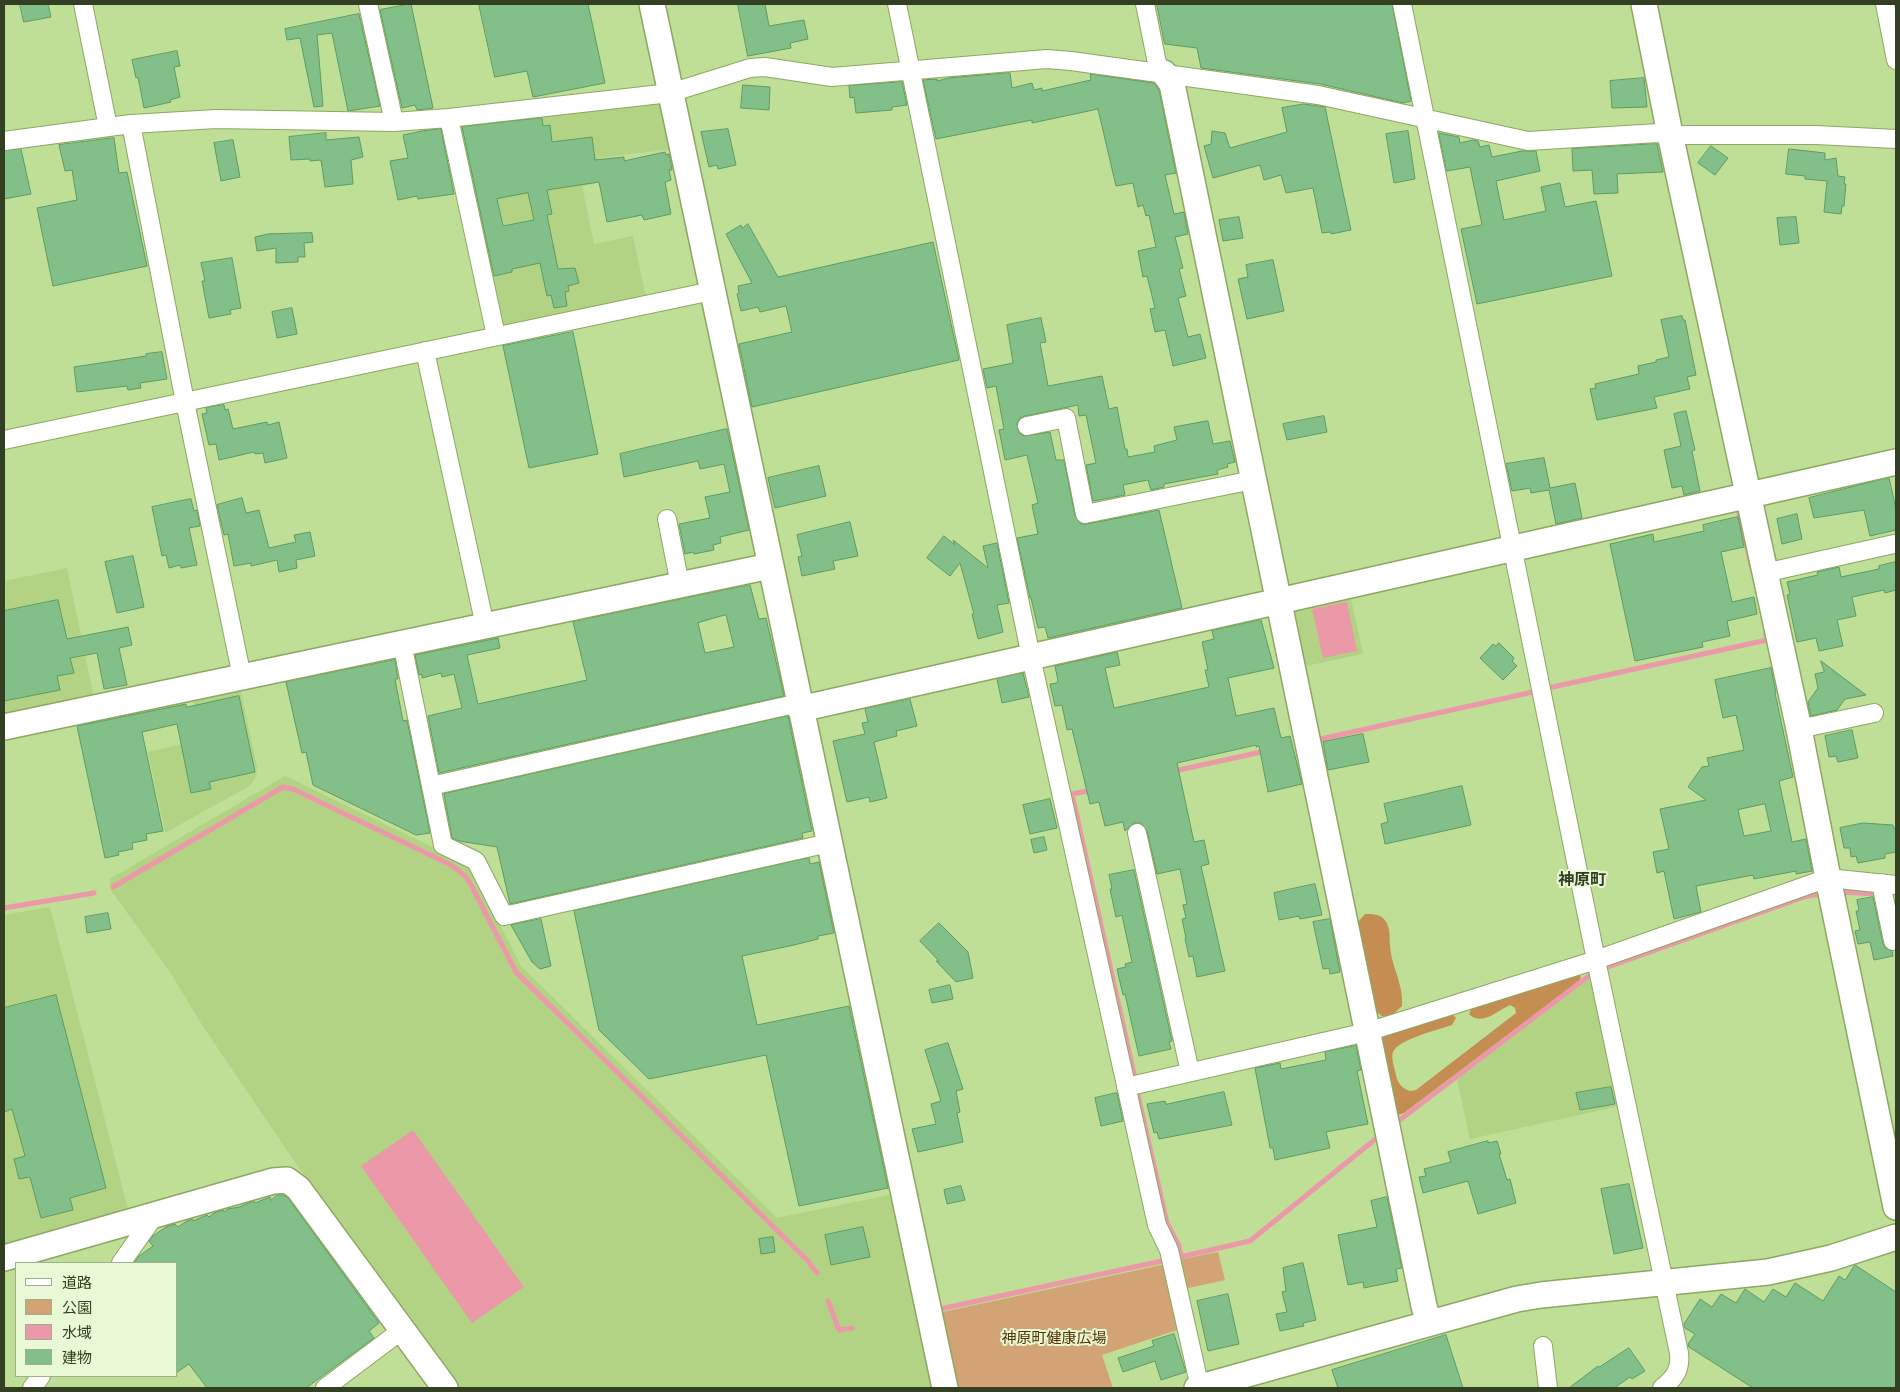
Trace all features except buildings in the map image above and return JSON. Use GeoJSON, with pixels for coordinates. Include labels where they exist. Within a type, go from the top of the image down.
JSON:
{"type":"FeatureCollection","features":[{"type":"Feature","properties":{"kind":"street"},"geometry":{"type":"LineString","coordinates":[[82,4],[108,127]]}},
{"type":"Feature","properties":{"kind":"street"},"geometry":{"type":"LineString","coordinates":[[368,4],[394,122]]}},
{"type":"Feature","properties":{"kind":"street"},"geometry":{"type":"LineString","coordinates":[[652,4],[945,1388]]}},
{"type":"Feature","properties":{"kind":"street"},"geometry":{"type":"LineString","coordinates":[[898,4],[1031,657],[1157,1225],[1169,1250],[1199,1388],[1517,1299],[1747,1275],[1831,1258],[1896,1237]]}},
{"type":"Feature","properties":{"kind":"street"},"geometry":{"type":"LineString","coordinates":[[1145,4],[1157,63],[1172,84],[1429,1324]]}},
{"type":"Feature","properties":{"kind":"street"},"geometry":{"type":"LineString","coordinates":[[1402,4],[1596,960],[1680,1362],[1678,1372],[1673,1380],[1662,1388]]}},
{"type":"Feature","properties":{"kind":"street"},"geometry":{"type":"LineString","coordinates":[[1644,4],[1670,134],[1798,729],[1896,1207]]}},
{"type":"Feature","properties":{"kind":"street"},"geometry":{"type":"LineString","coordinates":[[1885,4],[1896,60]]}},
{"type":"Feature","properties":{"kind":"street"},"geometry":{"type":"LineString","coordinates":[[4,141],[131,124],[216,120],[394,122],[449,118],[670,93],[750,68],[765,67],[832,77],[1047,59],[1164,73],[1318,95],[1528,141],[1658,133],[1786,134],[1896,139]]}},
{"type":"Feature","properties":{"kind":"street"},"geometry":{"type":"LineString","coordinates":[[449,118],[496,336]]}},
{"type":"Feature","properties":{"kind":"street"},"geometry":{"type":"LineString","coordinates":[[131,124],[184,402],[242,677]]}},
{"type":"Feature","properties":{"kind":"street"},"geometry":{"type":"LineString","coordinates":[[4,440],[712,291]]}},
{"type":"Feature","properties":{"kind":"street"},"geometry":{"type":"LineString","coordinates":[[425,351],[485,626]]}},
{"type":"Feature","properties":{"kind":"street"},"geometry":{"type":"LineString","coordinates":[[1027,426],[1066,418],[1085,514],[1253,480]]}},
{"type":"Feature","properties":{"kind":"street"},"geometry":{"type":"LineString","coordinates":[[431,786],[1031,657],[1896,462]]}},
{"type":"Feature","properties":{"kind":"street"},"geometry":{"type":"LineString","coordinates":[[667,519],[680,585]]}},
{"type":"Feature","properties":{"kind":"street"},"geometry":{"type":"LineString","coordinates":[[1764,573],[1894,544]]}},
{"type":"Feature","properties":{"kind":"street"},"geometry":{"type":"LineString","coordinates":[[4,727],[770,566]]}},
{"type":"Feature","properties":{"kind":"street"},"geometry":{"type":"LineString","coordinates":[[402,643],[443,845],[476,861],[504,916],[829,843]]}},
{"type":"Feature","properties":{"kind":"street"},"geometry":{"type":"LineString","coordinates":[[1798,729],[1874,713]]}},
{"type":"Feature","properties":{"kind":"street"},"geometry":{"type":"LineString","coordinates":[[1137,833],[1190,1072]]}},
{"type":"Feature","properties":{"kind":"street"},"geometry":{"type":"LineString","coordinates":[[1126,1087],[1367,1032],[1596,960],[1828,878],[1889,884],[1893,940]]}},
{"type":"Feature","properties":{"kind":"street"},"geometry":{"type":"LineString","coordinates":[[4,1258],[273,1181],[287,1180],[298,1188],[445,1388]]}},
{"type":"Feature","properties":{"kind":"street"},"geometry":{"type":"LineString","coordinates":[[122,1262],[156,1214]]}},
{"type":"Feature","properties":{"kind":"street"},"geometry":{"type":"LineString","coordinates":[[326,1388],[402,1330]]}},
{"type":"Feature","properties":{"kind":"street"},"geometry":{"type":"LineString","coordinates":[[1543,1346],[1548,1388]]}},
{"type":"Feature","properties":{"kind":"street"},"geometry":{"type":"LineString","coordinates":[[32,1388],[40,1377]]}},
{"type":"Feature","properties":{"kind":"shaded area"},"geometry":{"type":"Polygon","coordinates":[[[659,102],[664,105],[673,149],[598,158],[600,174],[594,174],[595,184],[582,186],[594,244],[633,236],[646,297],[502,327],[458,127],[460,124],[659,102]]]}},
{"type":"Feature","properties":{"kind":"shaded area"},"geometry":{"type":"Polygon","coordinates":[[[67,568],[94,698],[4,717],[4,581],[67,568]]]}},
{"type":"Feature","properties":{"kind":"shaded area"},"geometry":{"type":"Polygon","coordinates":[[[1350,594],[1363,654],[1301,667],[1291,608],[1350,594]]]}},
{"type":"Feature","properties":{"kind":"shaded area"},"geometry":{"type":"Polygon","coordinates":[[[240,687],[257,767],[256,776],[246,788],[165,833],[148,752],[202,740],[193,696],[240,687]]]}},
{"type":"Feature","properties":{"kind":"shaded area"},"geometry":{"type":"Polygon","coordinates":[[[285,776],[470,865],[521,966],[777,1218],[894,1194],[935,1388],[457,1388],[380,1284],[297,1165],[204,1028],[168,969],[110,887],[110,879],[285,776]]]}},
{"type":"Feature","properties":{"kind":"shaded area"},"geometry":{"type":"Polygon","coordinates":[[[50,907],[129,1213],[4,1249],[4,915],[50,907]]]}},
{"type":"Feature","properties":{"kind":"shaded area"},"geometry":{"type":"Polygon","coordinates":[[[1365,914],[1382,917],[1389,928],[1391,953],[1401,991],[1402,1006],[1389,1018],[1382,1016],[1374,1010],[1356,932],[1359,921],[1365,914]]]}},
{"type":"Feature","properties":{"kind":"shaded area"},"geometry":{"type":"Polygon","coordinates":[[[1578,974],[1581,977],[1579,981],[1404,1113],[1398,1115],[1394,1112],[1380,1041],[1383,1036],[1452,1014],[1456,1018],[1452,1025],[1411,1039],[1397,1047],[1393,1052],[1393,1062],[1400,1084],[1407,1090],[1416,1090],[1516,1013],[1515,1008],[1510,1005],[1490,1016],[1479,1019],[1469,1014],[1472,1007],[1578,974]]]}},
{"type":"Feature","properties":{"kind":"shaded area"},"geometry":{"type":"Polygon","coordinates":[[[1592,977],[1620,1106],[1470,1139],[1457,1079],[1592,977]]]}},
{"type":"Feature","properties":{"kind":"green space"},"geometry":{"type":"Polygon","coordinates":[[[1218,1252],[1225,1280],[1184,1289],[1178,1260],[1218,1252]]]}},
{"type":"Feature","properties":{"kind":"green space","name":"神原町健康広場"},"geometry":{"type":"Polygon","coordinates":[[[1166,1264],[1180,1329],[1102,1355],[1113,1388],[954,1388],[938,1313],[1166,1264]]]}},
{"type":"Feature","properties":{"kind":"water"},"geometry":{"type":"Polygon","coordinates":[[[1347,602],[1357,651],[1323,658],[1312,609],[1347,602]]]}},
{"type":"Feature","properties":{"kind":"water"},"geometry":{"type":"Polygon","coordinates":[[[413,1130],[524,1287],[472,1323],[361,1166],[413,1130]]]}},
{"type":"Feature","properties":{"kind":"waterway"},"geometry":{"type":"LineString","coordinates":[[1738,509],[1752,569]]}},
{"type":"Feature","properties":{"kind":"waterway"},"geometry":{"type":"LineString","coordinates":[[1548,688],[1767,640],[1766,634]]}},
{"type":"Feature","properties":{"kind":"waterway"},"geometry":{"type":"LineString","coordinates":[[1316,740],[1533,692]]}},
{"type":"Feature","properties":{"kind":"waterway"},"geometry":{"type":"LineString","coordinates":[[1174,771],[1266,751]]}},
{"type":"Feature","properties":{"kind":"waterway"},"geometry":{"type":"LineString","coordinates":[[113,887],[283,787],[293,789],[451,865],[465,876],[470,883],[516,972],[808,1261],[817,1273]]}},
{"type":"Feature","properties":{"kind":"waterway"},"geometry":{"type":"LineString","coordinates":[[1093,790],[1072,794],[1134,1074]]}},
{"type":"Feature","properties":{"kind":"waterway"},"geometry":{"type":"LineString","coordinates":[[1841,892],[1878,894]]}},
{"type":"Feature","properties":{"kind":"waterway"},"geometry":{"type":"LineString","coordinates":[[4,908],[94,893]]}},
{"type":"Feature","properties":{"kind":"waterway"},"geometry":{"type":"LineString","coordinates":[[1608,967],[1807,896],[1820,894]]}},
{"type":"Feature","properties":{"kind":"waterway"},"geometry":{"type":"LineString","coordinates":[[1397,1122],[1590,975]]}},
{"type":"Feature","properties":{"kind":"waterway"},"geometry":{"type":"LineString","coordinates":[[1138,1095],[1167,1223],[1179,1246],[1181,1257]]}},
{"type":"Feature","properties":{"kind":"waterway"},"geometry":{"type":"LineString","coordinates":[[1180,1257],[1250,1241],[1378,1137]]}},
{"type":"Feature","properties":{"kind":"waterway"},"geometry":{"type":"LineString","coordinates":[[940,1309],[1162,1261]]}},
{"type":"Feature","properties":{"kind":"waterway"},"geometry":{"type":"LineString","coordinates":[[828,1301],[839,1330],[852,1328]]}},
{"type":"Feature","properties":{"kind":"district","name":"神原町"},"geometry":{"type":"Point","coordinates":[1582,880]}}]}
